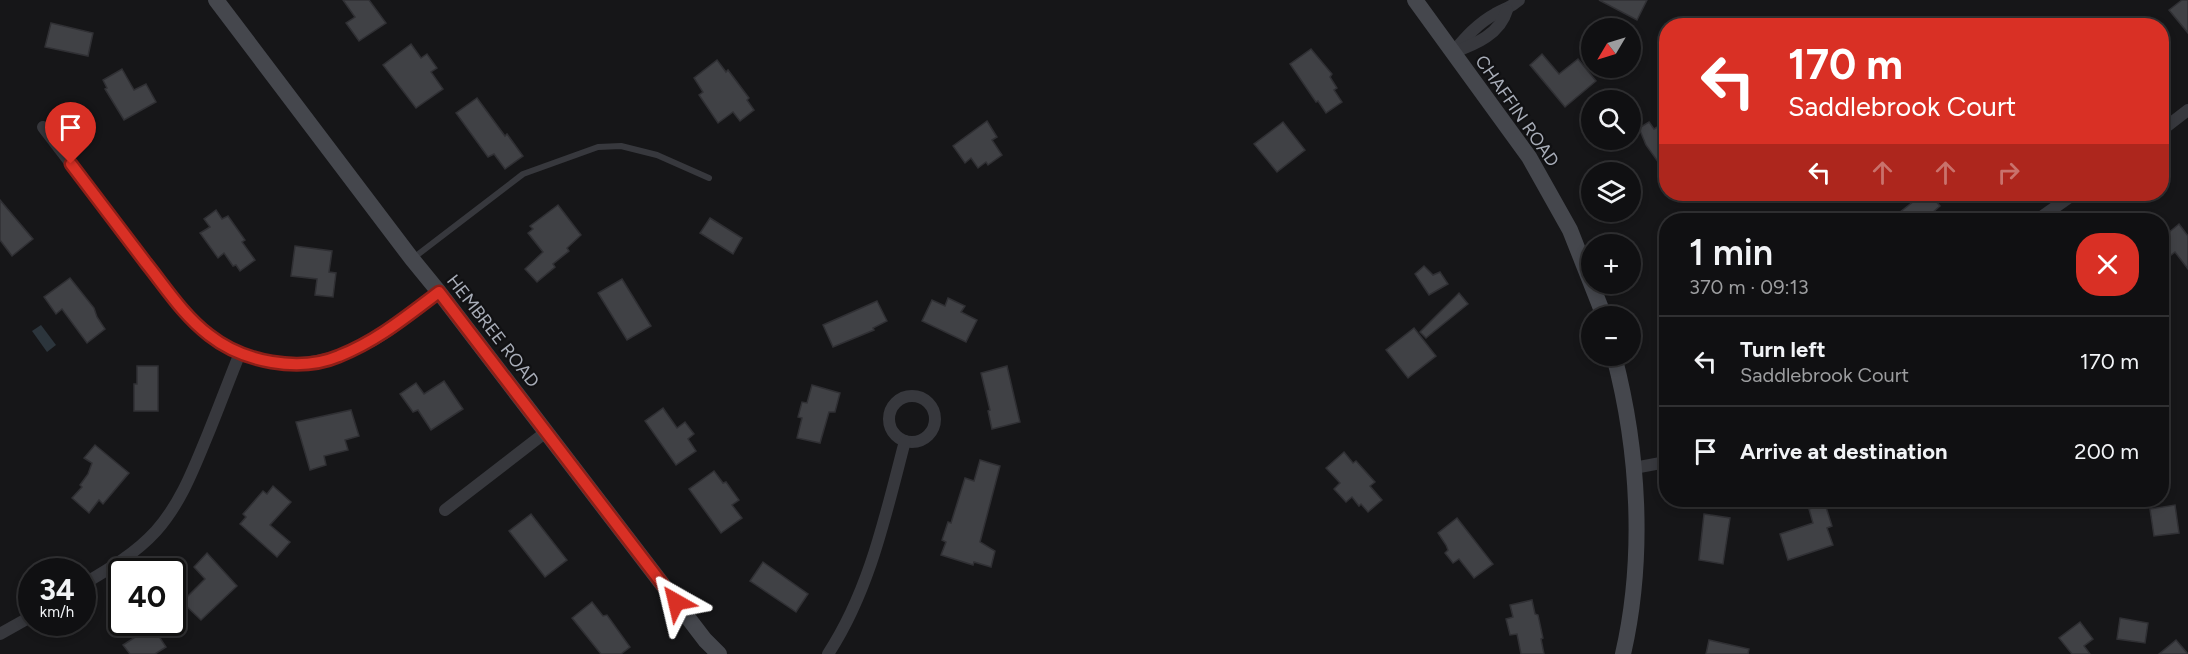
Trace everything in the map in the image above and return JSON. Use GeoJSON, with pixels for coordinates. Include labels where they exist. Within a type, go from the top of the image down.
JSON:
{"type":"FeatureCollection","features":[{"type":"Feature","properties":{"kind":"street","name":"HEMBREE ROAD"},"geometry":{"type":"LineString","coordinates":[[216,0],[705,640],[719,654]]}},
{"type":"Feature","properties":{"kind":"street","name":"CHAFFIN ROAD"},"geometry":{"type":"LineString","coordinates":[[1415,0],[1529,157],[1570,230],[1600,306]]}},
{"type":"Feature","properties":{"kind":"street"},"geometry":{"type":"LineString","coordinates":[[1453,52],[1479,43],[1503,22],[1507,10],[1519,0]]}},
{"type":"Feature","properties":{"kind":"street"},"geometry":{"type":"LineString","coordinates":[[2169,125],[2188,111]]}},
{"type":"Feature","properties":{"kind":"street"},"geometry":{"type":"LineString","coordinates":[[43,127],[186,314],[210,336],[240,353],[262,360],[287,363],[312,363],[337,357],[374,340],[439,292]]}},
{"type":"Feature","properties":{"kind":"street"},"geometry":{"type":"LineString","coordinates":[[2047,213],[2064,201]]}},
{"type":"Feature","properties":{"kind":"street"},"geometry":{"type":"LineString","coordinates":[[96,577],[117,565],[136,550],[157,530],[174,507],[188,483],[240,353]]}},
{"type":"Feature","properties":{"kind":"street"},"geometry":{"type":"LineString","coordinates":[[1617,366],[1623,388],[1634,468],[1636,529],[1633,588],[1623,654]]}},
{"type":"Feature","properties":{"kind":"street"},"geometry":{"type":"LineString","coordinates":[[445,510],[546,432]]}},
{"type":"Feature","properties":{"kind":"street"},"geometry":{"type":"LineString","coordinates":[[828,654],[858,598],[876,550],[905,441]]}},
{"type":"Feature","properties":{"kind":"street"},"geometry":{"type":"LineString","coordinates":[[1634,468],[1659,463]]}},
{"type":"Feature","properties":{"kind":"street"},"geometry":{"type":"LineString","coordinates":[[0,634],[18,624]]}},
{"type":"Feature","properties":{"kind":"lane"},"geometry":{"type":"LineString","coordinates":[[412,259],[522,174],[598,147],[621,146],[657,155],[709,178]]}},
{"type":"Feature","properties":{"kind":"shaded area"},"geometry":{"type":"Polygon","coordinates":[[[41,325],[56,345],[47,352],[32,331],[41,325]]]}},
{"type":"Feature","properties":{"kind":"building"},"geometry":{"type":"Polygon","coordinates":[[[343,0],[369,0],[386,23],[359,41],[346,23],[355,17],[343,0]]]}},
{"type":"Feature","properties":{"kind":"building"},"geometry":{"type":"Polygon","coordinates":[[[1599,0],[1647,0],[1638,18],[1633,18],[1599,0]]]}},
{"type":"Feature","properties":{"kind":"building"},"geometry":{"type":"Polygon","coordinates":[[[2182,0],[2188,0],[2188,33],[2169,10],[2182,0]]]}},
{"type":"Feature","properties":{"kind":"building"},"geometry":{"type":"Polygon","coordinates":[[[51,23],[93,33],[88,56],[45,47],[51,23]]]}},
{"type":"Feature","properties":{"kind":"building"},"geometry":{"type":"Polygon","coordinates":[[[411,44],[421,58],[427,54],[437,68],[431,72],[443,89],[416,108],[383,65],[411,44]]]}},
{"type":"Feature","properties":{"kind":"building"},"geometry":{"type":"Polygon","coordinates":[[[1311,49],[1332,74],[1330,77],[1337,88],[1334,90],[1342,102],[1326,113],[1290,64],[1311,49]]]}},
{"type":"Feature","properties":{"kind":"building"},"geometry":{"type":"Polygon","coordinates":[[[1542,54],[1559,74],[1578,59],[1581,63],[1581,78],[1594,78],[1596,81],[1585,90],[1581,90],[1581,94],[1565,107],[1530,65],[1542,54]]]}},
{"type":"Feature","properties":{"kind":"building"},"geometry":{"type":"Polygon","coordinates":[[[717,60],[726,72],[728,70],[749,98],[747,100],[754,110],[740,121],[733,112],[718,123],[699,95],[703,92],[694,78],[717,60]]]}},
{"type":"Feature","properties":{"kind":"building"},"geometry":{"type":"Polygon","coordinates":[[[122,69],[134,90],[146,84],[156,102],[124,120],[105,89],[107,88],[103,80],[122,69]]]}},
{"type":"Feature","properties":{"kind":"building"},"geometry":{"type":"Polygon","coordinates":[[[477,98],[523,156],[505,169],[494,154],[488,157],[456,113],[477,98]]]}},
{"type":"Feature","properties":{"kind":"building"},"geometry":{"type":"Polygon","coordinates":[[[987,121],[997,137],[992,140],[1002,155],[988,165],[986,162],[978,168],[971,158],[965,163],[953,146],[987,121]]]}},
{"type":"Feature","properties":{"kind":"building"},"geometry":{"type":"Polygon","coordinates":[[[1283,122],[1305,150],[1277,172],[1254,144],[1283,122]]]}},
{"type":"Feature","properties":{"kind":"building"},"geometry":{"type":"Polygon","coordinates":[[[1649,122],[1654,129],[1659,126],[1659,163],[1646,145],[1641,127],[1649,122]]]}},
{"type":"Feature","properties":{"kind":"building"},"geometry":{"type":"Polygon","coordinates":[[[0,200],[33,239],[12,256],[0,240],[0,200]]]}},
{"type":"Feature","properties":{"kind":"building"},"geometry":{"type":"Polygon","coordinates":[[[1914,201],[1936,201],[1940,206],[1932,213],[1899,213],[1914,201]]]}},
{"type":"Feature","properties":{"kind":"building"},"geometry":{"type":"Polygon","coordinates":[[[558,205],[581,235],[567,248],[569,251],[553,264],[555,267],[537,282],[525,269],[543,252],[528,233],[533,229],[530,226],[558,205]]]}},
{"type":"Feature","properties":{"kind":"building"},"geometry":{"type":"Polygon","coordinates":[[[216,210],[222,219],[228,216],[245,240],[242,242],[255,260],[240,271],[236,265],[233,266],[224,253],[218,258],[200,233],[210,227],[204,219],[216,210]]]}},
{"type":"Feature","properties":{"kind":"building"},"geometry":{"type":"Polygon","coordinates":[[[710,218],[742,238],[733,254],[700,233],[710,218]]]}},
{"type":"Feature","properties":{"kind":"building"},"geometry":{"type":"Polygon","coordinates":[[[2179,224],[2188,236],[2188,269],[2175,252],[2169,257],[2169,232],[2179,224]]]}},
{"type":"Feature","properties":{"kind":"building"},"geometry":{"type":"Polygon","coordinates":[[[295,246],[332,251],[329,272],[336,273],[333,297],[315,295],[317,279],[291,276],[295,246]]]}},
{"type":"Feature","properties":{"kind":"building"},"geometry":{"type":"Polygon","coordinates":[[[1424,266],[1433,275],[1440,272],[1448,284],[1429,295],[1415,274],[1424,266]]]}},
{"type":"Feature","properties":{"kind":"building"},"geometry":{"type":"Polygon","coordinates":[[[70,278],[94,308],[105,329],[87,343],[62,309],[56,314],[44,297],[70,278]]]}},
{"type":"Feature","properties":{"kind":"building"},"geometry":{"type":"Polygon","coordinates":[[[622,279],[651,326],[627,340],[598,293],[622,279]]]}},
{"type":"Feature","properties":{"kind":"building"},"geometry":{"type":"Polygon","coordinates":[[[1459,293],[1468,304],[1426,338],[1420,332],[1459,293]]]}},
{"type":"Feature","properties":{"kind":"building"},"geometry":{"type":"Polygon","coordinates":[[[948,298],[965,306],[961,312],[977,320],[966,342],[922,321],[932,300],[945,306],[948,298]]]}},
{"type":"Feature","properties":{"kind":"building"},"geometry":{"type":"Polygon","coordinates":[[[877,301],[887,321],[873,328],[874,330],[833,347],[823,325],[877,301]]]}},
{"type":"Feature","properties":{"kind":"building"},"geometry":{"type":"Polygon","coordinates":[[[1414,328],[1436,356],[1408,378],[1386,350],[1414,328]]]}},
{"type":"Feature","properties":{"kind":"building"},"geometry":{"type":"Polygon","coordinates":[[[137,366],[158,366],[158,411],[134,411],[137,366]]]}},
{"type":"Feature","properties":{"kind":"building"},"geometry":{"type":"Polygon","coordinates":[[[1007,366],[1020,422],[992,429],[981,373],[1007,366]]]}},
{"type":"Feature","properties":{"kind":"building"},"geometry":{"type":"Polygon","coordinates":[[[444,381],[463,409],[431,430],[418,410],[413,412],[400,394],[416,383],[424,394],[444,381]]]}},
{"type":"Feature","properties":{"kind":"building"},"geometry":{"type":"Polygon","coordinates":[[[812,385],[840,393],[835,412],[829,412],[820,443],[797,438],[802,418],[798,417],[802,402],[807,403],[812,385]]]}},
{"type":"Feature","properties":{"kind":"building"},"geometry":{"type":"Polygon","coordinates":[[[663,408],[677,428],[685,422],[694,434],[688,439],[696,451],[676,465],[645,421],[663,408]]]}},
{"type":"Feature","properties":{"kind":"building"},"geometry":{"type":"Polygon","coordinates":[[[351,410],[359,436],[345,440],[348,450],[324,456],[326,465],[310,470],[296,422],[351,410]]]}},
{"type":"Feature","properties":{"kind":"building"},"geometry":{"type":"Polygon","coordinates":[[[95,445],[129,473],[103,504],[99,500],[89,513],[72,498],[82,487],[80,485],[88,474],[92,463],[84,458],[95,445]]]}},
{"type":"Feature","properties":{"kind":"building"},"geometry":{"type":"Polygon","coordinates":[[[1344,452],[1353,463],[1356,461],[1375,482],[1370,486],[1382,500],[1368,512],[1352,497],[1346,502],[1334,489],[1340,483],[1326,468],[1344,452]]]}},
{"type":"Feature","properties":{"kind":"building"},"geometry":{"type":"Polygon","coordinates":[[[980,460],[1000,466],[980,542],[995,551],[991,567],[974,562],[973,565],[941,555],[946,542],[942,540],[948,522],[951,523],[965,478],[974,481],[980,460]]]}},
{"type":"Feature","properties":{"kind":"building"},"geometry":{"type":"Polygon","coordinates":[[[714,471],[723,483],[726,482],[739,500],[732,505],[742,518],[721,533],[689,489],[714,471]]]}},
{"type":"Feature","properties":{"kind":"building"},"geometry":{"type":"Polygon","coordinates":[[[273,486],[291,502],[270,525],[290,542],[277,557],[240,524],[246,517],[243,514],[263,491],[267,494],[273,486]]]}},
{"type":"Feature","properties":{"kind":"building"},"geometry":{"type":"Polygon","coordinates":[[[2175,505],[2179,533],[2154,536],[2150,509],[2175,505]]]}},
{"type":"Feature","properties":{"kind":"building"},"geometry":{"type":"Polygon","coordinates":[[[1826,507],[1832,526],[1827,528],[1833,545],[1788,560],[1780,534],[1813,523],[1809,509],[1826,507]]]}},
{"type":"Feature","properties":{"kind":"building"},"geometry":{"type":"Polygon","coordinates":[[[531,514],[567,560],[545,577],[509,531],[531,514]]]}},
{"type":"Feature","properties":{"kind":"building"},"geometry":{"type":"Polygon","coordinates":[[[1704,514],[1730,518],[1723,564],[1699,560],[1704,514]]]}},
{"type":"Feature","properties":{"kind":"building"},"geometry":{"type":"Polygon","coordinates":[[[1457,518],[1493,564],[1474,578],[1459,559],[1453,563],[1445,553],[1448,550],[1438,533],[1457,518]]]}},
{"type":"Feature","properties":{"kind":"building"},"geometry":{"type":"Polygon","coordinates":[[[207,553],[237,586],[201,620],[186,606],[186,598],[205,579],[194,567],[207,553]]]}},
{"type":"Feature","properties":{"kind":"building"},"geometry":{"type":"Polygon","coordinates":[[[763,562],[808,594],[796,612],[750,581],[763,562]]]}},
{"type":"Feature","properties":{"kind":"building"},"geometry":{"type":"Polygon","coordinates":[[[1532,600],[1535,614],[1538,615],[1544,654],[1521,654],[1517,634],[1510,635],[1506,619],[1513,617],[1510,605],[1532,600]]]}},
{"type":"Feature","properties":{"kind":"building"},"geometry":{"type":"Polygon","coordinates":[[[592,602],[603,616],[607,615],[630,647],[621,654],[601,654],[572,618],[592,602]]]}},
{"type":"Feature","properties":{"kind":"building"},"geometry":{"type":"Polygon","coordinates":[[[2120,618],[2148,623],[2145,643],[2117,639],[2120,618]]]}},
{"type":"Feature","properties":{"kind":"building"},"geometry":{"type":"Polygon","coordinates":[[[2080,622],[2093,639],[2084,646],[2090,654],[2072,654],[2059,638],[2080,622]]]}},
{"type":"Feature","properties":{"kind":"building"},"geometry":{"type":"Polygon","coordinates":[[[137,636],[159,636],[166,647],[155,654],[130,654],[123,645],[137,636]]]}},
{"type":"Feature","properties":{"kind":"building"},"geometry":{"type":"Polygon","coordinates":[[[1709,640],[1749,649],[1748,654],[1706,654],[1709,640]]]}},
{"type":"Feature","properties":{"kind":"building"},"geometry":{"type":"Polygon","coordinates":[[[2176,640],[2188,654],[2159,654],[2176,640]]]}},
{"type":"Feature","properties":{"kind":"route"},"geometry":{"type":"LineString","coordinates":[[71,164],[186,314],[210,336],[240,353],[262,360],[287,363],[312,363],[337,357],[374,340],[439,292],[676,602]]}}]}
